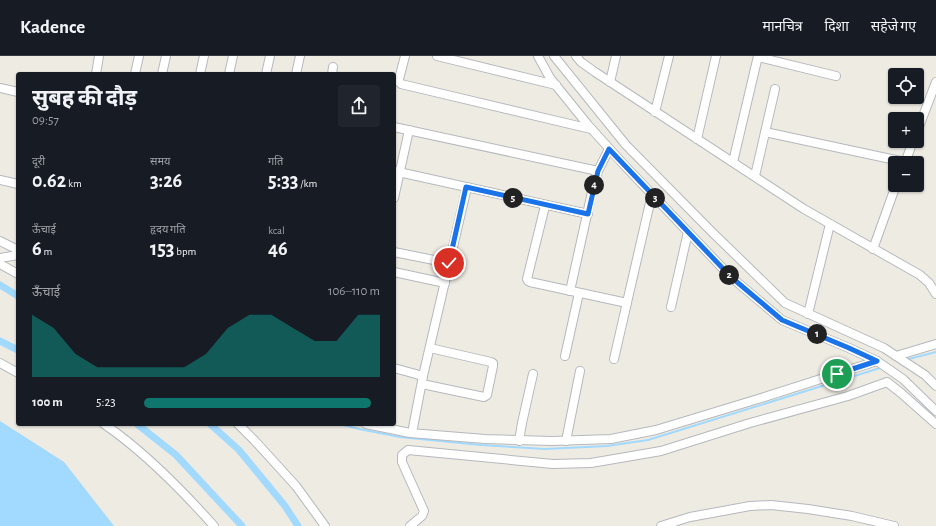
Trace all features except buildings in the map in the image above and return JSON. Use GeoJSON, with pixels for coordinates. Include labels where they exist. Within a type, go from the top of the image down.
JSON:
{"type":"FeatureCollection","features":[{"type":"Feature","properties":{"kind":"street"},"geometry":{"type":"LineString","coordinates":[[96,72],[99,56]]}},
{"type":"Feature","properties":{"kind":"street"},"geometry":{"type":"LineString","coordinates":[[135,72],[139,56]]}},
{"type":"Feature","properties":{"kind":"street"},"geometry":{"type":"LineString","coordinates":[[162,72],[166,56]]}},
{"type":"Feature","properties":{"kind":"street"},"geometry":{"type":"LineString","coordinates":[[200,72],[204,56]]}},
{"type":"Feature","properties":{"kind":"street"},"geometry":{"type":"LineString","coordinates":[[229,72],[232,56]]}},
{"type":"Feature","properties":{"kind":"street"},"geometry":{"type":"LineString","coordinates":[[266,72],[270,56]]}},
{"type":"Feature","properties":{"kind":"street"},"geometry":{"type":"LineString","coordinates":[[296,72],[300,56]]}},
{"type":"Feature","properties":{"kind":"street"},"geometry":{"type":"LineString","coordinates":[[405,56],[399,79],[401,84],[591,130]]}},
{"type":"Feature","properties":{"kind":"street"},"geometry":{"type":"LineString","coordinates":[[436,56],[556,85]]}},
{"type":"Feature","properties":{"kind":"street"},"geometry":{"type":"LineString","coordinates":[[538,56],[550,78],[591,130],[731,277],[782,320],[877,361],[903,379],[936,411]]}},
{"type":"Feature","properties":{"kind":"street"},"geometry":{"type":"LineString","coordinates":[[554,56],[626,145],[785,303],[884,348],[913,367],[936,386]]}},
{"type":"Feature","properties":{"kind":"street"},"geometry":{"type":"LineString","coordinates":[[576,56],[581,62],[610,82],[804,209],[920,275],[936,280]]}},
{"type":"Feature","properties":{"kind":"street"},"geometry":{"type":"LineString","coordinates":[[610,82],[616,56]]}},
{"type":"Feature","properties":{"kind":"street"},"geometry":{"type":"LineString","coordinates":[[655,112],[669,56]]}},
{"type":"Feature","properties":{"kind":"street"},"geometry":{"type":"LineString","coordinates":[[697,139],[716,56]]}},
{"type":"Feature","properties":{"kind":"street"},"geometry":{"type":"LineString","coordinates":[[733,162],[758,56],[836,76]]}},
{"type":"Feature","properties":{"kind":"street"},"geometry":{"type":"LineString","coordinates":[[924,114],[936,82]]}},
{"type":"Feature","properties":{"kind":"street"},"geometry":{"type":"LineString","coordinates":[[0,88],[16,92]]}},
{"type":"Feature","properties":{"kind":"street"},"geometry":{"type":"LineString","coordinates":[[755,176],[775,89]]}},
{"type":"Feature","properties":{"kind":"street"},"geometry":{"type":"LineString","coordinates":[[396,127],[598,171]]}},
{"type":"Feature","properties":{"kind":"street"},"geometry":{"type":"LineString","coordinates":[[409,130],[397,172],[546,206],[588,214]]}},
{"type":"Feature","properties":{"kind":"street"},"geometry":{"type":"LineString","coordinates":[[764,132],[888,159]]}},
{"type":"Feature","properties":{"kind":"street"},"geometry":{"type":"LineString","coordinates":[[570,291],[598,171],[609,149]]}},
{"type":"Feature","properties":{"kind":"street"},"geometry":{"type":"LineString","coordinates":[[0,180],[16,184]]}},
{"type":"Feature","properties":{"kind":"street"},"geometry":{"type":"LineString","coordinates":[[412,433],[466,187]]}},
{"type":"Feature","properties":{"kind":"street"},"geometry":{"type":"LineString","coordinates":[[873,249],[893,192]]}},
{"type":"Feature","properties":{"kind":"street"},"geometry":{"type":"LineString","coordinates":[[614,359],[652,194]]}},
{"type":"Feature","properties":{"kind":"street"},"geometry":{"type":"LineString","coordinates":[[546,206],[528,281],[626,303]]}},
{"type":"Feature","properties":{"kind":"street"},"geometry":{"type":"LineString","coordinates":[[808,314],[830,224]]}},
{"type":"Feature","properties":{"kind":"street"},"geometry":{"type":"LineString","coordinates":[[671,307],[688,232]]}},
{"type":"Feature","properties":{"kind":"street"},"geometry":{"type":"LineString","coordinates":[[0,241],[16,249]]}},
{"type":"Feature","properties":{"kind":"street"},"geometry":{"type":"LineString","coordinates":[[396,252],[449,263]]}},
{"type":"Feature","properties":{"kind":"street"},"geometry":{"type":"LineString","coordinates":[[0,258],[16,255]]}},
{"type":"Feature","properties":{"kind":"street"},"geometry":{"type":"LineString","coordinates":[[0,264],[16,273]]}},
{"type":"Feature","properties":{"kind":"street"},"geometry":{"type":"LineString","coordinates":[[396,272],[445,283]]}},
{"type":"Feature","properties":{"kind":"street"},"geometry":{"type":"LineString","coordinates":[[920,275],[929,283],[936,294]]}},
{"type":"Feature","properties":{"kind":"street"},"geometry":{"type":"LineString","coordinates":[[565,356],[579,293]]}},
{"type":"Feature","properties":{"kind":"street"},"geometry":{"type":"LineString","coordinates":[[896,356],[936,344]]}},
{"type":"Feature","properties":{"kind":"street"},"geometry":{"type":"LineString","coordinates":[[396,369],[423,380],[484,397],[487,395],[493,363],[430,348]]}},
{"type":"Feature","properties":{"kind":"street"},"geometry":{"type":"LineString","coordinates":[[379,426],[412,433],[485,439],[552,442],[611,439],[656,430],[877,361]]}},
{"type":"Feature","properties":{"kind":"street"},"geometry":{"type":"LineString","coordinates":[[0,363],[16,372]]}},
{"type":"Feature","properties":{"kind":"street"},"geometry":{"type":"LineString","coordinates":[[903,379],[913,367]]}},
{"type":"Feature","properties":{"kind":"street"},"geometry":{"type":"LineString","coordinates":[[566,441],[580,371]]}},
{"type":"Feature","properties":{"kind":"street"},"geometry":{"type":"LineString","coordinates":[[519,440],[533,374]]}},
{"type":"Feature","properties":{"kind":"street"},"geometry":{"type":"LineString","coordinates":[[410,526],[422,516],[424,511],[402,462],[402,455],[408,450],[553,464],[591,463],[661,451],[750,423],[848,396],[887,382],[936,424]]}},
{"type":"Feature","properties":{"kind":"street"},"geometry":{"type":"LineString","coordinates":[[107,426],[152,462],[191,500],[214,526]]}},
{"type":"Feature","properties":{"kind":"street"},"geometry":{"type":"LineString","coordinates":[[240,426],[296,486],[325,526]]}},
{"type":"Feature","properties":{"kind":"street"},"geometry":{"type":"LineString","coordinates":[[661,526],[690,517],[750,506],[771,505],[852,516],[894,526]]}},
{"type":"Feature","properties":{"kind":"water"},"geometry":{"type":"Polygon","coordinates":[[[0,421],[64,462],[114,526],[0,526],[0,421]]]}},
{"type":"Feature","properties":{"kind":"waterway"},"geometry":{"type":"LineString","coordinates":[[0,285],[16,295]]}},
{"type":"Feature","properties":{"kind":"waterway"},"geometry":{"type":"LineString","coordinates":[[0,341],[16,349]]}},
{"type":"Feature","properties":{"kind":"waterway"},"geometry":{"type":"LineString","coordinates":[[905,360],[936,352]]}},
{"type":"Feature","properties":{"kind":"waterway"},"geometry":{"type":"LineString","coordinates":[[348,426],[400,437],[481,445],[545,449],[607,446],[648,440],[880,368]]}},
{"type":"Feature","properties":{"kind":"waterway"},"geometry":{"type":"LineString","coordinates":[[140,426],[176,455],[242,526]]}},
{"type":"Feature","properties":{"kind":"waterway"},"geometry":{"type":"LineString","coordinates":[[212,426],[239,450],[285,506],[298,526]]}},
{"type":"Feature","properties":{"kind":"route"},"geometry":{"type":"LineString","coordinates":[[449,263],[466,187],[546,206],[588,214],[594,183],[609,149],[731,277],[782,320],[877,361],[837,374]]}}]}
